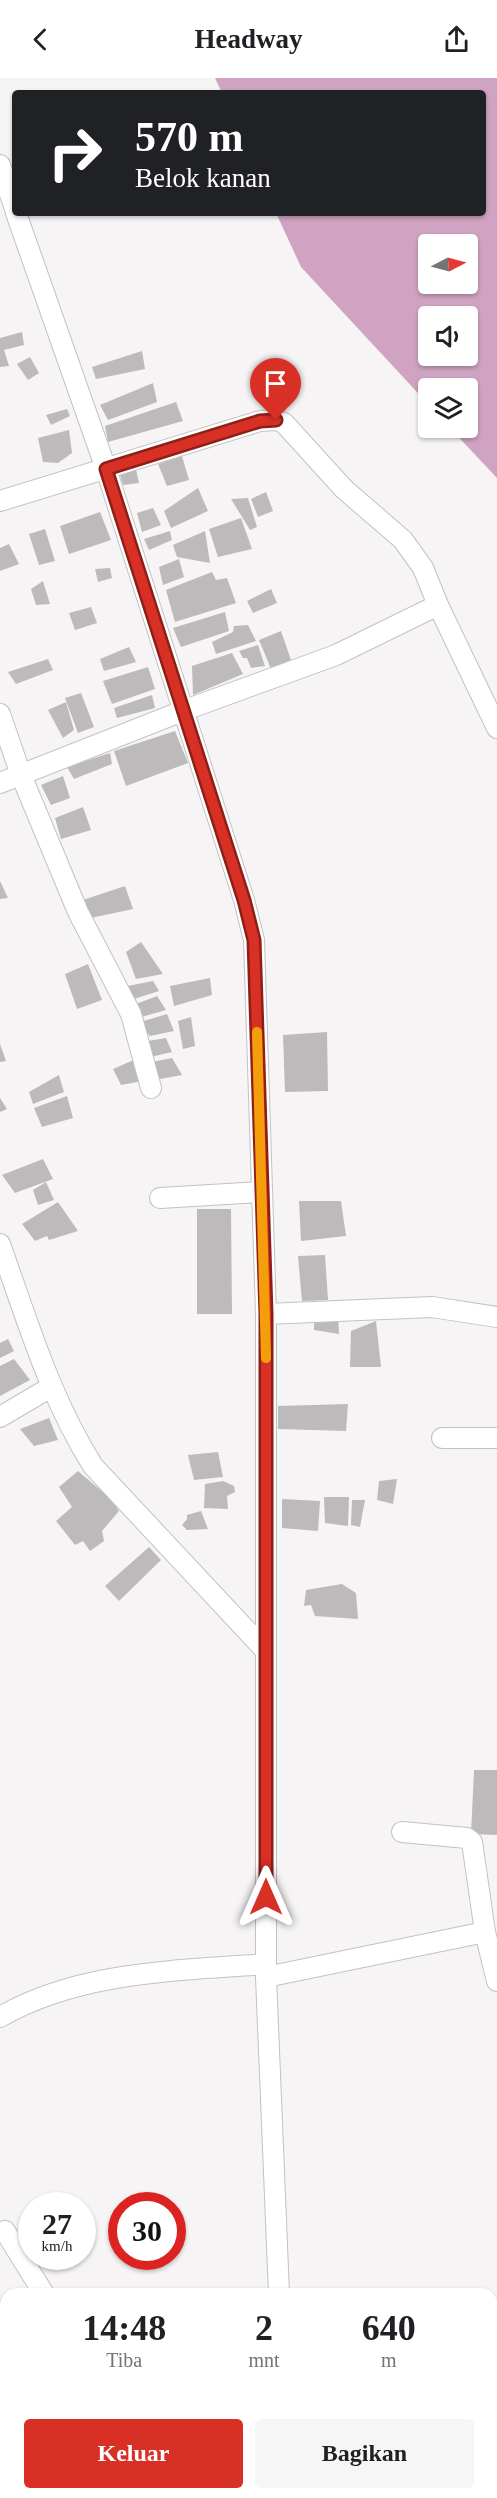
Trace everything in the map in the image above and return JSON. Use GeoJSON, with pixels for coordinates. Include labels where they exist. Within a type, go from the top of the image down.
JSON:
{"type":"FeatureCollection","features":[{"type":"Feature","properties":{"kind":"street"},"geometry":{"type":"LineString","coordinates":[[0,165],[12,199]]}},
{"type":"Feature","properties":{"kind":"street"},"geometry":{"type":"LineString","coordinates":[[18,216],[106,469],[185,710],[244,900],[254,940],[266,1314],[266,1971],[279,2288]]}},
{"type":"Feature","properties":{"kind":"street"},"geometry":{"type":"LineString","coordinates":[[0,501],[260,421],[276,420],[284,423],[344,489],[403,540],[423,568],[438,605],[497,728]]}},
{"type":"Feature","properties":{"kind":"street"},"geometry":{"type":"LineString","coordinates":[[0,783],[185,710],[336,655],[438,605]]}},
{"type":"Feature","properties":{"kind":"street"},"geometry":{"type":"LineString","coordinates":[[0,714],[21,775],[78,912],[131,1014],[151,1088]]}},
{"type":"Feature","properties":{"kind":"street"},"geometry":{"type":"LineString","coordinates":[[160,1198],[262,1192]]}},
{"type":"Feature","properties":{"kind":"street"},"geometry":{"type":"LineString","coordinates":[[0,1244],[51,1387],[72,1433],[93,1466],[265,1650]]}},
{"type":"Feature","properties":{"kind":"street"},"geometry":{"type":"LineString","coordinates":[[266,1314],[432,1307],[497,1317]]}},
{"type":"Feature","properties":{"kind":"street"},"geometry":{"type":"LineString","coordinates":[[0,1417],[51,1387]]}},
{"type":"Feature","properties":{"kind":"street"},"geometry":{"type":"LineString","coordinates":[[442,1438],[497,1438]]}},
{"type":"Feature","properties":{"kind":"street"},"geometry":{"type":"LineString","coordinates":[[402,1832],[470,1840],[475,1852],[485,1932],[497,1981]]}},
{"type":"Feature","properties":{"kind":"street"},"geometry":{"type":"LineString","coordinates":[[0,2017],[20,2006],[77,1985],[151,1972],[266,1971],[485,1932]]}},
{"type":"Feature","properties":{"kind":"street"},"geometry":{"type":"LineString","coordinates":[[5,2231],[40,2288]]}},
{"type":"Feature","properties":{"kind":"shaded area"},"geometry":{"type":"Polygon","coordinates":[[[215,78],[497,78],[497,478],[459,438],[478,438],[478,378],[418,378],[418,393],[301,267],[277,216],[486,216],[486,90],[221,90],[215,78]]]}},
{"type":"Feature","properties":{"kind":"building"},"geometry":{"type":"Polygon","coordinates":[[[22,332],[24,345],[4,350],[9,366],[0,367],[0,338],[22,332]]]}},
{"type":"Feature","properties":{"kind":"building"},"geometry":{"type":"Polygon","coordinates":[[[142,351],[145,369],[96,379],[92,367],[142,351]]]}},
{"type":"Feature","properties":{"kind":"building"},"geometry":{"type":"Polygon","coordinates":[[[30,357],[39,373],[28,380],[17,364],[30,357]]]}},
{"type":"Feature","properties":{"kind":"building"},"geometry":{"type":"Polygon","coordinates":[[[153,383],[157,402],[108,420],[100,405],[153,383]]]}},
{"type":"Feature","properties":{"kind":"building"},"geometry":{"type":"Polygon","coordinates":[[[176,402],[183,421],[108,442],[105,426],[176,402]]]}},
{"type":"Feature","properties":{"kind":"building"},"geometry":{"type":"Polygon","coordinates":[[[67,409],[70,416],[51,425],[46,415],[67,409]]]}},
{"type":"Feature","properties":{"kind":"building"},"geometry":{"type":"Polygon","coordinates":[[[69,430],[72,453],[58,463],[43,462],[38,438],[69,430]]]}},
{"type":"Feature","properties":{"kind":"building"},"geometry":{"type":"Polygon","coordinates":[[[182,456],[189,480],[167,486],[158,464],[182,456]]]}},
{"type":"Feature","properties":{"kind":"building"},"geometry":{"type":"Polygon","coordinates":[[[135,465],[139,483],[123,485],[119,472],[135,465]]]}},
{"type":"Feature","properties":{"kind":"building"},"geometry":{"type":"Polygon","coordinates":[[[198,488],[208,511],[171,528],[164,511],[198,488]]]}},
{"type":"Feature","properties":{"kind":"building"},"geometry":{"type":"Polygon","coordinates":[[[266,492],[273,511],[258,517],[251,499],[266,492]]]}},
{"type":"Feature","properties":{"kind":"building"},"geometry":{"type":"Polygon","coordinates":[[[248,498],[257,527],[250,530],[231,499],[248,498]]]}},
{"type":"Feature","properties":{"kind":"building"},"geometry":{"type":"Polygon","coordinates":[[[153,508],[161,525],[142,532],[137,513],[153,508]]]}},
{"type":"Feature","properties":{"kind":"building"},"geometry":{"type":"Polygon","coordinates":[[[100,512],[111,540],[69,554],[60,526],[100,512]]]}},
{"type":"Feature","properties":{"kind":"building"},"geometry":{"type":"Polygon","coordinates":[[[241,518],[252,549],[218,557],[209,529],[241,518]]]}},
{"type":"Feature","properties":{"kind":"building"},"geometry":{"type":"Polygon","coordinates":[[[45,529],[55,561],[39,565],[29,534],[45,529]]]}},
{"type":"Feature","properties":{"kind":"building"},"geometry":{"type":"Polygon","coordinates":[[[170,531],[172,540],[149,550],[144,539],[170,531]]]}},
{"type":"Feature","properties":{"kind":"building"},"geometry":{"type":"Polygon","coordinates":[[[205,531],[210,563],[177,557],[173,545],[205,531]]]}},
{"type":"Feature","properties":{"kind":"building"},"geometry":{"type":"Polygon","coordinates":[[[9,544],[19,564],[0,571],[0,548],[9,544]]]}},
{"type":"Feature","properties":{"kind":"building"},"geometry":{"type":"Polygon","coordinates":[[[179,559],[184,577],[163,585],[159,567],[179,559]]]}},
{"type":"Feature","properties":{"kind":"building"},"geometry":{"type":"Polygon","coordinates":[[[110,568],[112,578],[98,582],[95,569],[110,568]]]}},
{"type":"Feature","properties":{"kind":"building"},"geometry":{"type":"Polygon","coordinates":[[[212,572],[216,580],[227,578],[236,603],[175,622],[166,590],[212,572]]]}},
{"type":"Feature","properties":{"kind":"building"},"geometry":{"type":"Polygon","coordinates":[[[43,581],[50,604],[36,605],[31,589],[43,581]]]}},
{"type":"Feature","properties":{"kind":"building"},"geometry":{"type":"Polygon","coordinates":[[[271,589],[277,603],[253,613],[247,601],[271,589]]]}},
{"type":"Feature","properties":{"kind":"building"},"geometry":{"type":"Polygon","coordinates":[[[91,607],[97,623],[75,630],[69,613],[91,607]]]}},
{"type":"Feature","properties":{"kind":"building"},"geometry":{"type":"Polygon","coordinates":[[[225,612],[229,631],[181,647],[173,628],[225,612]]]}},
{"type":"Feature","properties":{"kind":"building"},"geometry":{"type":"Polygon","coordinates":[[[248,625],[256,641],[216,654],[212,642],[233,632],[234,626],[248,625]]]}},
{"type":"Feature","properties":{"kind":"building"},"geometry":{"type":"Polygon","coordinates":[[[281,631],[291,660],[271,669],[259,640],[281,631]]]}},
{"type":"Feature","properties":{"kind":"building"},"geometry":{"type":"Polygon","coordinates":[[[258,645],[265,666],[251,668],[247,658],[243,658],[239,651],[258,645]]]}},
{"type":"Feature","properties":{"kind":"building"},"geometry":{"type":"Polygon","coordinates":[[[129,647],[136,662],[104,671],[100,659],[129,647]]]}},
{"type":"Feature","properties":{"kind":"building"},"geometry":{"type":"Polygon","coordinates":[[[232,653],[243,674],[193,695],[192,666],[232,653]]]}},
{"type":"Feature","properties":{"kind":"building"},"geometry":{"type":"Polygon","coordinates":[[[48,659],[53,670],[16,684],[8,672],[48,659]]]}},
{"type":"Feature","properties":{"kind":"building"},"geometry":{"type":"Polygon","coordinates":[[[148,667],[155,689],[112,704],[103,681],[148,667]]]}},
{"type":"Feature","properties":{"kind":"building"},"geometry":{"type":"Polygon","coordinates":[[[81,693],[94,727],[78,733],[65,698],[81,693]]]}},
{"type":"Feature","properties":{"kind":"building"},"geometry":{"type":"Polygon","coordinates":[[[152,695],[155,708],[117,718],[114,708],[152,695]]]}},
{"type":"Feature","properties":{"kind":"building"},"geometry":{"type":"Polygon","coordinates":[[[66,702],[74,730],[63,738],[48,710],[66,702]]]}},
{"type":"Feature","properties":{"kind":"building"},"geometry":{"type":"Polygon","coordinates":[[[175,731],[188,763],[126,786],[114,751],[175,731]]]}},
{"type":"Feature","properties":{"kind":"building"},"geometry":{"type":"Polygon","coordinates":[[[110,753],[112,764],[74,779],[67,767],[110,753]]]}},
{"type":"Feature","properties":{"kind":"building"},"geometry":{"type":"Polygon","coordinates":[[[63,776],[70,798],[51,805],[41,785],[63,776]]]}},
{"type":"Feature","properties":{"kind":"building"},"geometry":{"type":"Polygon","coordinates":[[[83,807],[91,830],[61,839],[55,818],[83,807]]]}},
{"type":"Feature","properties":{"kind":"building"},"geometry":{"type":"Polygon","coordinates":[[[0,881],[8,898],[0,899],[0,881]]]}},
{"type":"Feature","properties":{"kind":"building"},"geometry":{"type":"Polygon","coordinates":[[[125,886],[133,909],[91,918],[83,900],[125,886]]]}},
{"type":"Feature","properties":{"kind":"building"},"geometry":{"type":"Polygon","coordinates":[[[141,942],[163,974],[136,979],[126,952],[141,942]]]}},
{"type":"Feature","properties":{"kind":"building"},"geometry":{"type":"Polygon","coordinates":[[[88,964],[102,1000],[77,1009],[65,974],[88,964]]]}},
{"type":"Feature","properties":{"kind":"building"},"geometry":{"type":"Polygon","coordinates":[[[210,978],[212,995],[174,1006],[170,986],[210,978]]]}},
{"type":"Feature","properties":{"kind":"building"},"geometry":{"type":"Polygon","coordinates":[[[153,981],[159,991],[134,999],[128,986],[153,981]]]}},
{"type":"Feature","properties":{"kind":"building"},"geometry":{"type":"Polygon","coordinates":[[[157,996],[166,1010],[138,1018],[131,1006],[157,996]]]}},
{"type":"Feature","properties":{"kind":"building"},"geometry":{"type":"Polygon","coordinates":[[[167,1014],[174,1031],[150,1036],[137,1023],[167,1014]]]}},
{"type":"Feature","properties":{"kind":"building"},"geometry":{"type":"Polygon","coordinates":[[[191,1017],[195,1046],[183,1049],[178,1021],[191,1017]]]}},
{"type":"Feature","properties":{"kind":"building"},"geometry":{"type":"Polygon","coordinates":[[[327,1032],[328,1091],[285,1092],[283,1035],[327,1032]]]}},
{"type":"Feature","properties":{"kind":"building"},"geometry":{"type":"Polygon","coordinates":[[[166,1038],[172,1052],[146,1058],[142,1042],[166,1038]]]}},
{"type":"Feature","properties":{"kind":"building"},"geometry":{"type":"Polygon","coordinates":[[[0,1044],[6,1061],[0,1062],[0,1044]]]}},
{"type":"Feature","properties":{"kind":"building"},"geometry":{"type":"Polygon","coordinates":[[[172,1058],[182,1075],[160,1079],[152,1062],[172,1058]]]}},
{"type":"Feature","properties":{"kind":"building"},"geometry":{"type":"Polygon","coordinates":[[[136,1059],[143,1081],[121,1085],[113,1069],[136,1059]]]}},
{"type":"Feature","properties":{"kind":"building"},"geometry":{"type":"Polygon","coordinates":[[[59,1075],[64,1092],[33,1104],[29,1092],[59,1075]]]}},
{"type":"Feature","properties":{"kind":"building"},"geometry":{"type":"Polygon","coordinates":[[[67,1096],[73,1118],[42,1127],[34,1108],[67,1096]]]}},
{"type":"Feature","properties":{"kind":"building"},"geometry":{"type":"Polygon","coordinates":[[[0,1098],[7,1109],[0,1112],[0,1098]]]}},
{"type":"Feature","properties":{"kind":"building"},"geometry":{"type":"Polygon","coordinates":[[[43,1159],[53,1179],[15,1193],[2,1175],[43,1159]]]}},
{"type":"Feature","properties":{"kind":"building"},"geometry":{"type":"Polygon","coordinates":[[[46,1182],[54,1200],[38,1205],[33,1190],[46,1182]]]}},
{"type":"Feature","properties":{"kind":"building"},"geometry":{"type":"Polygon","coordinates":[[[299,1201],[341,1201],[346,1236],[301,1241],[299,1201]]]}},
{"type":"Feature","properties":{"kind":"building"},"geometry":{"type":"Polygon","coordinates":[[[58,1202],[78,1231],[49,1240],[47,1236],[35,1241],[22,1224],[58,1202]]]}},
{"type":"Feature","properties":{"kind":"building"},"geometry":{"type":"Polygon","coordinates":[[[197,1209],[231,1209],[232,1314],[197,1314],[197,1209]]]}},
{"type":"Feature","properties":{"kind":"building"},"geometry":{"type":"Polygon","coordinates":[[[325,1255],[328,1300],[302,1301],[298,1256],[325,1255]]]}},
{"type":"Feature","properties":{"kind":"building"},"geometry":{"type":"Polygon","coordinates":[[[338,1315],[339,1334],[314,1330],[314,1316],[338,1315]]]}},
{"type":"Feature","properties":{"kind":"building"},"geometry":{"type":"Polygon","coordinates":[[[376,1321],[381,1367],[350,1367],[351,1331],[376,1321]]]}},
{"type":"Feature","properties":{"kind":"building"},"geometry":{"type":"Polygon","coordinates":[[[8,1339],[14,1351],[0,1358],[0,1343],[8,1339]]]}},
{"type":"Feature","properties":{"kind":"building"},"geometry":{"type":"Polygon","coordinates":[[[14,1359],[30,1380],[0,1396],[0,1366],[14,1359]]]}},
{"type":"Feature","properties":{"kind":"building"},"geometry":{"type":"Polygon","coordinates":[[[348,1404],[346,1431],[278,1429],[278,1406],[348,1404]]]}},
{"type":"Feature","properties":{"kind":"building"},"geometry":{"type":"Polygon","coordinates":[[[49,1418],[58,1440],[34,1446],[20,1429],[49,1418]]]}},
{"type":"Feature","properties":{"kind":"building"},"geometry":{"type":"Polygon","coordinates":[[[218,1452],[223,1477],[194,1480],[188,1455],[218,1452]]]}},
{"type":"Feature","properties":{"kind":"building"},"geometry":{"type":"Polygon","coordinates":[[[78,1471],[112,1500],[119,1511],[102,1531],[104,1541],[90,1551],[83,1541],[75,1545],[56,1521],[72,1507],[59,1487],[78,1471]]]}},
{"type":"Feature","properties":{"kind":"building"},"geometry":{"type":"Polygon","coordinates":[[[397,1479],[393,1504],[377,1500],[379,1481],[397,1479]]]}},
{"type":"Feature","properties":{"kind":"building"},"geometry":{"type":"Polygon","coordinates":[[[223,1481],[234,1486],[235,1492],[227,1496],[228,1509],[204,1508],[205,1484],[223,1481]]]}},
{"type":"Feature","properties":{"kind":"building"},"geometry":{"type":"Polygon","coordinates":[[[324,1497],[349,1497],[348,1526],[325,1523],[324,1497]]]}},
{"type":"Feature","properties":{"kind":"building"},"geometry":{"type":"Polygon","coordinates":[[[282,1499],[320,1501],[318,1531],[282,1528],[282,1499]]]}},
{"type":"Feature","properties":{"kind":"building"},"geometry":{"type":"Polygon","coordinates":[[[352,1500],[365,1500],[360,1527],[351,1525],[352,1500]]]}},
{"type":"Feature","properties":{"kind":"building"},"geometry":{"type":"Polygon","coordinates":[[[201,1511],[208,1529],[187,1530],[182,1525],[187,1515],[201,1511]]]}},
{"type":"Feature","properties":{"kind":"building"},"geometry":{"type":"Polygon","coordinates":[[[149,1547],[161,1560],[119,1601],[105,1586],[149,1547]]]}},
{"type":"Feature","properties":{"kind":"building"},"geometry":{"type":"Polygon","coordinates":[[[342,1584],[356,1593],[358,1619],[315,1616],[311,1605],[304,1606],[306,1590],[342,1584]]]}},
{"type":"Feature","properties":{"kind":"building"},"geometry":{"type":"Polygon","coordinates":[[[474,1770],[497,1770],[497,1835],[471,1834],[474,1770]]]}},
{"type":"Feature","properties":{"kind":"slow traffic"},"geometry":{"type":"LineString","coordinates":[[257,1032],[266,1358]]}},
{"type":"Feature","properties":{"kind":"route"},"geometry":{"type":"LineString","coordinates":[[266,1897],[266,1314],[254,940],[244,900],[185,710],[106,469],[260,421],[276,420]]}}]}
